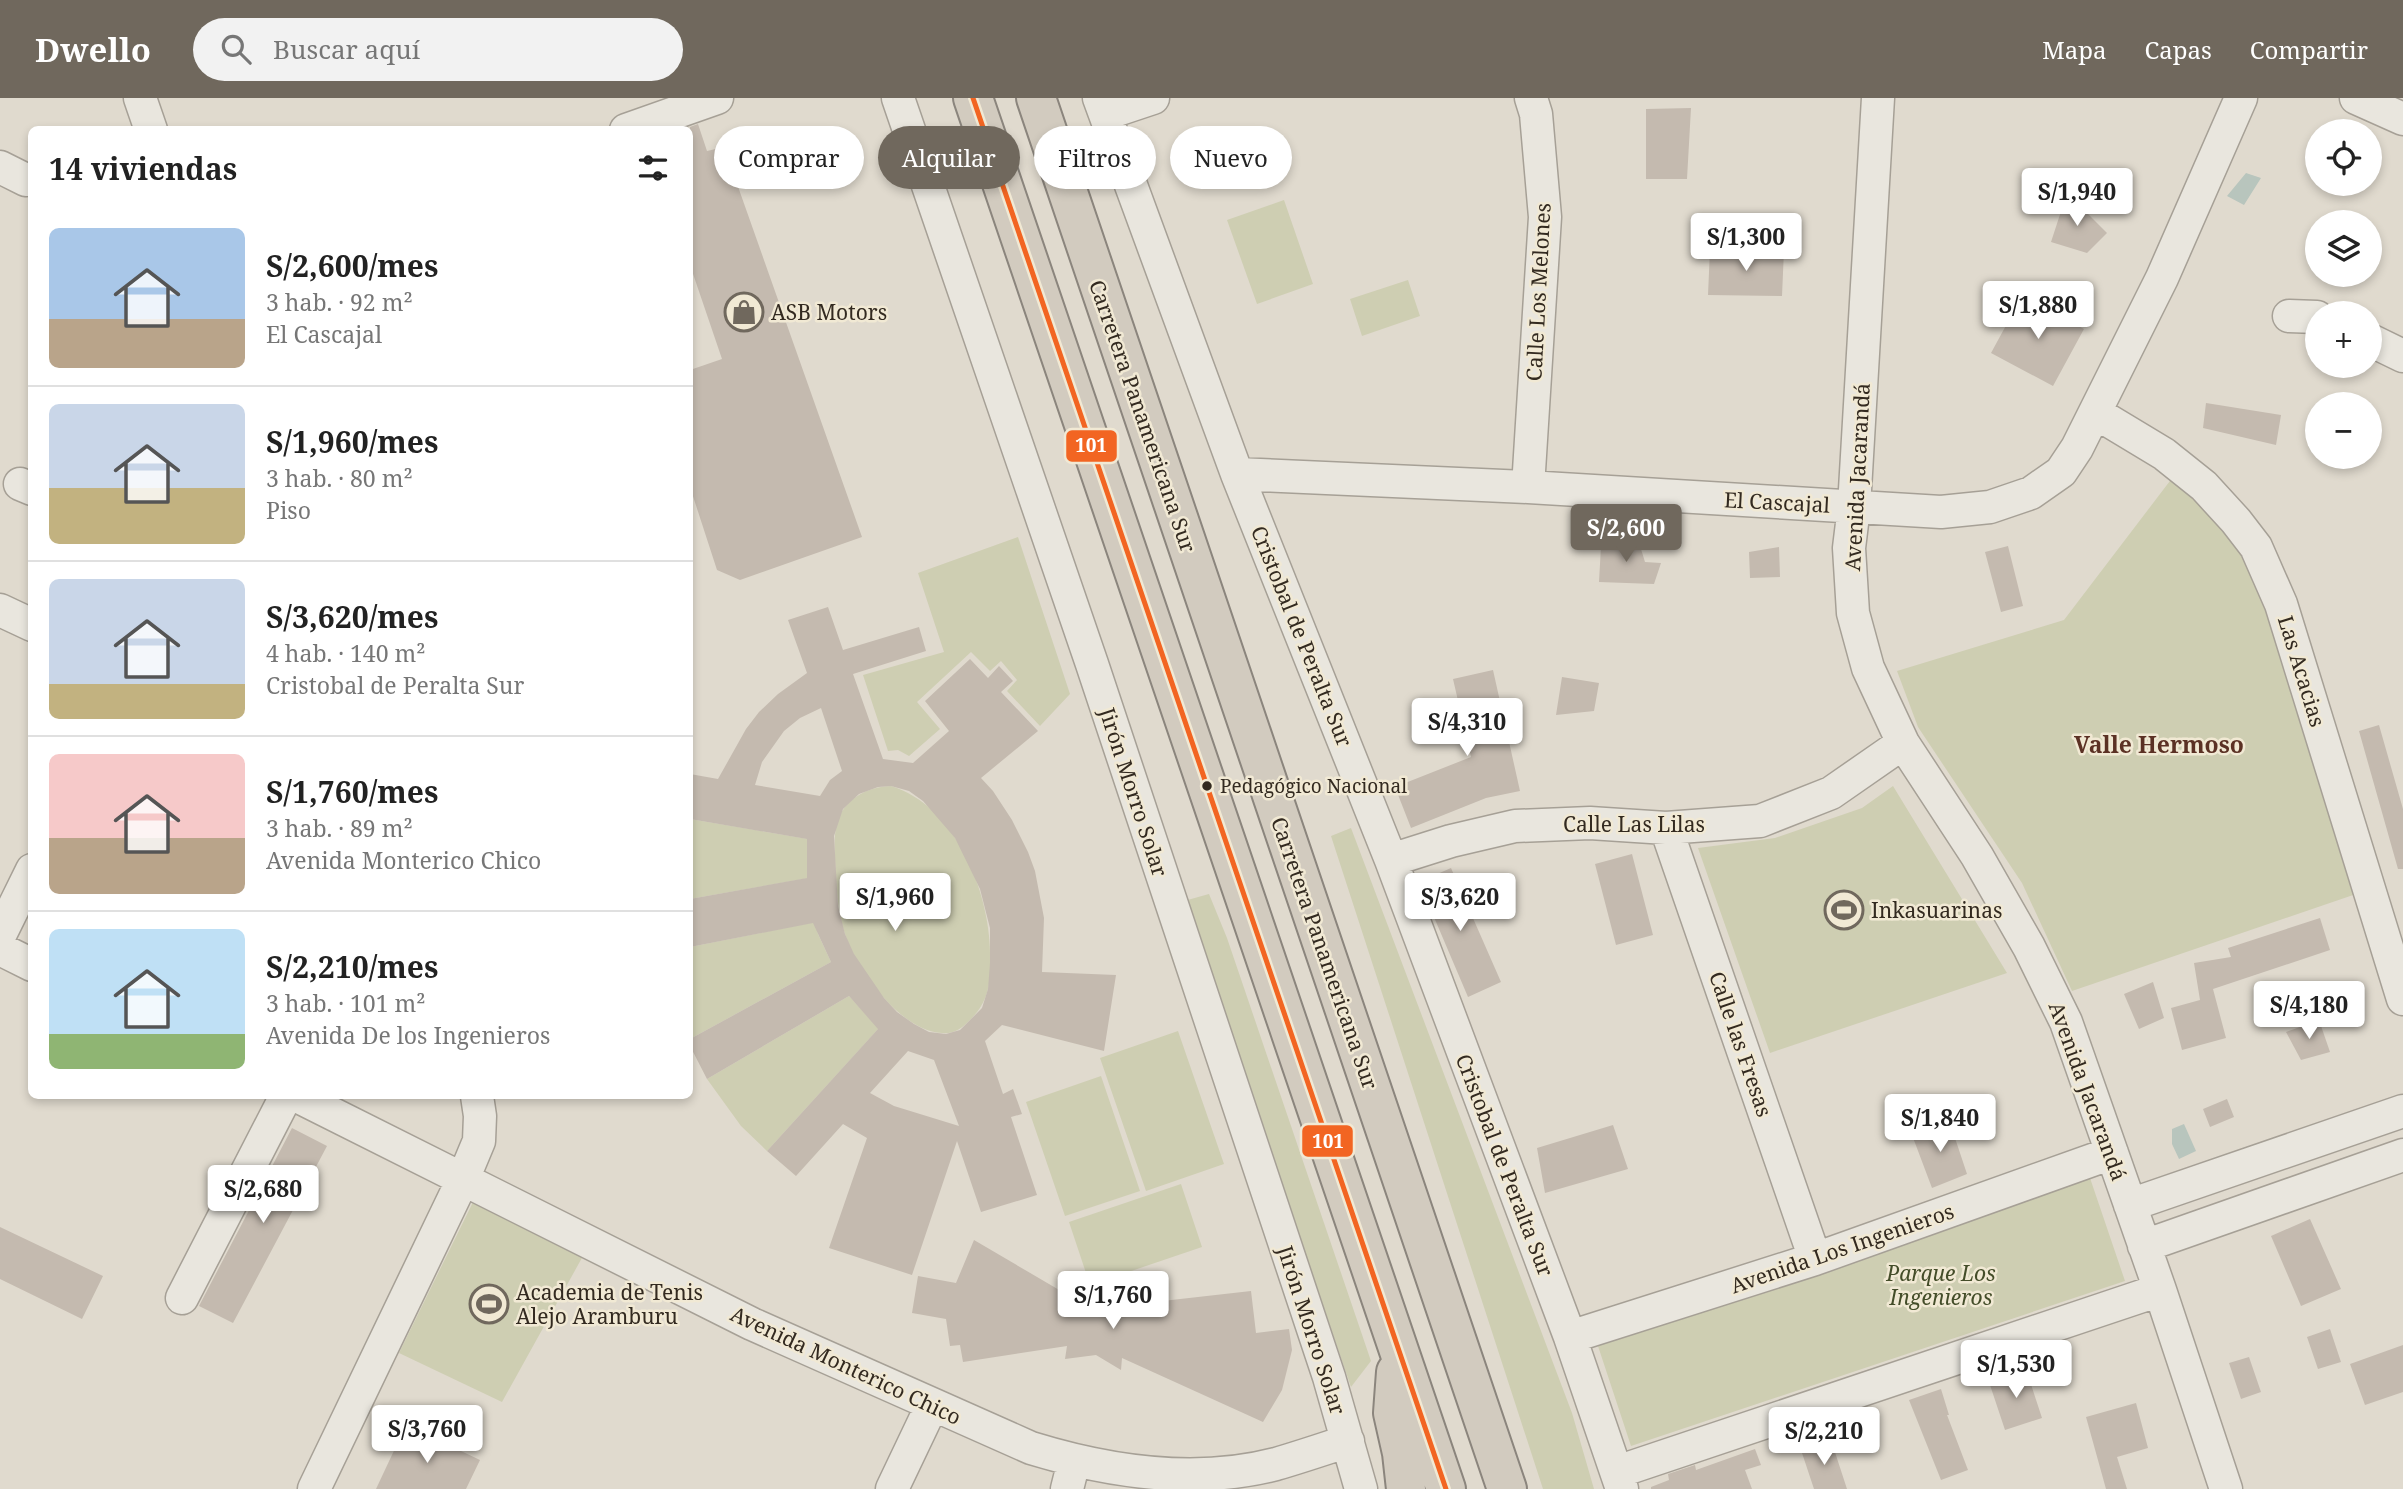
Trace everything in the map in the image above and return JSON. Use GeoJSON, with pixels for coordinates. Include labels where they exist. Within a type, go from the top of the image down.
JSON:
{"type":"FeatureCollection","features":[{"type":"Feature","properties":{"kind":"highway"},"geometry":{"type":"LineString","coordinates":[[973,98],[1263,944],[1446,1489]]}},
{"type":"Feature","properties":{"kind":"highway","name":"Carretera Panamericana Sur"},"geometry":{"type":"LineString","coordinates":[[1036,98],[1507,1489]]}},
{"type":"Feature","properties":{"kind":"highway"},"geometry":{"type":"LineString","coordinates":[[1398,1349],[1393,1413],[1402,1453],[1406,1489]]}},
{"type":"Feature","properties":{"kind":"street"},"geometry":{"type":"LineString","coordinates":[[140,98],[150,126]]}},
{"type":"Feature","properties":{"kind":"street"},"geometry":{"type":"LineString","coordinates":[[637,126],[717,98]]}},
{"type":"Feature","properties":{"kind":"street","name":"Jirón Morro Solar"},"geometry":{"type":"LineString","coordinates":[[898,98],[1092,664],[1348,1441],[1361,1489]]}},
{"type":"Feature","properties":{"kind":"street"},"geometry":{"type":"LineString","coordinates":[[1102,106],[1153,98]]}},
{"type":"Feature","properties":{"kind":"street","name":"Calle Los Melones"},"geometry":{"type":"LineString","coordinates":[[1528,487],[1545,217],[1536,114],[1531,98]]}},
{"type":"Feature","properties":{"kind":"street","name":"Avenida Jacarandá"},"geometry":{"type":"LineString","coordinates":[[1878,98],[1854,507],[1849,548],[1853,613],[1868,668],[1903,743],[1977,856],[2029,947],[2066,1022],[2226,1489]]}},
{"type":"Feature","properties":{"kind":"street","name":"El Cascajal"},"geometry":{"type":"LineString","coordinates":[[1237,474],[1528,487],[1941,512],[1990,507],[2031,493],[2061,472],[2077,449],[2162,278],[2241,98]]}},
{"type":"Feature","properties":{"kind":"street"},"geometry":{"type":"LineString","coordinates":[[2356,98],[2403,119]]}},
{"type":"Feature","properties":{"kind":"street","name":"Cristobal de Peralta Sur"},"geometry":{"type":"LineString","coordinates":[[1102,106],[1237,474],[1391,860],[1570,1337],[1619,1481]]}},
{"type":"Feature","properties":{"kind":"street"},"geometry":{"type":"LineString","coordinates":[[2382,346],[2403,356]]}},
{"type":"Feature","properties":{"kind":"street","name":"Las Acacias"},"geometry":{"type":"LineString","coordinates":[[2096,413],[2164,454],[2204,486],[2256,547],[2281,604],[2403,999]]}},
{"type":"Feature","properties":{"kind":"street"},"geometry":{"type":"LineString","coordinates":[[0,610],[28,623]]}},
{"type":"Feature","properties":{"kind":"street","name":"Calle Las Lilas"},"geometry":{"type":"LineString","coordinates":[[1391,860],[1451,841],[1515,826],[1590,823],[1666,828],[1760,821],[1831,793],[1903,743]]}},
{"type":"Feature","properties":{"kind":"street","name":"Calle las Fresas"},"geometry":{"type":"LineString","coordinates":[[1666,828],[1815,1259]]}},
{"type":"Feature","properties":{"kind":"street"},"geometry":{"type":"LineString","coordinates":[[0,935],[28,878]]}},
{"type":"Feature","properties":{"kind":"street"},"geometry":{"type":"LineString","coordinates":[[0,949],[28,963]]}},
{"type":"Feature","properties":{"kind":"street"},"geometry":{"type":"LineString","coordinates":[[182,1298],[284,1099]]}},
{"type":"Feature","properties":{"kind":"street","name":"Avenida Monterico Chico"},"geometry":{"type":"LineString","coordinates":[[303,1099],[464,1177],[752,1324],[1031,1448],[1070,1475],[1130,1471],[1183,1474],[1223,1472],[1274,1464],[1348,1441]]}},
{"type":"Feature","properties":{"kind":"street"},"geometry":{"type":"LineString","coordinates":[[314,1489],[464,1177],[479,1141],[477,1099]]}},
{"type":"Feature","properties":{"kind":"street"},"geometry":{"type":"LineString","coordinates":[[2130,1205],[2403,1111]]}},
{"type":"Feature","properties":{"kind":"street","name":"Avenida Los Ingenieros"},"geometry":{"type":"LineString","coordinates":[[1570,1337],[1815,1259],[2112,1153]]}},
{"type":"Feature","properties":{"kind":"street"},"geometry":{"type":"LineString","coordinates":[[2144,1246],[2403,1155]]}},
{"type":"Feature","properties":{"kind":"street"},"geometry":{"type":"LineString","coordinates":[[1619,1481],[2160,1290]]}},
{"type":"Feature","properties":{"kind":"street"},"geometry":{"type":"LineString","coordinates":[[891,1489],[932,1405]]}},
{"type":"Feature","properties":{"kind":"green space"},"geometry":{"type":"Polygon","coordinates":[[[1284,200],[1313,284],[1257,304],[1227,220],[1284,200]]]}},
{"type":"Feature","properties":{"kind":"green space"},"geometry":{"type":"Polygon","coordinates":[[[1408,280],[1420,316],[1362,336],[1350,299],[1408,280]]]}},
{"type":"Feature","properties":{"kind":"green space"},"geometry":{"type":"Polygon","coordinates":[[[2176,473],[2245,549],[2289,641],[2359,893],[2072,991],[2022,883],[1918,727],[1897,671],[2064,620],[2176,473]]]}},
{"type":"Feature","properties":{"kind":"green space"},"geometry":{"type":"Polygon","coordinates":[[[1018,537],[1070,694],[1040,726],[1007,691],[1017,680],[1001,661],[990,671],[971,652],[917,702],[940,729],[909,756],[898,750],[888,751],[863,675],[944,652],[918,573],[1018,537]]]}},
{"type":"Feature","properties":{"kind":"green space"},"geometry":{"type":"Polygon","coordinates":[[[891,786],[914,796],[934,812],[951,831],[975,878],[983,904],[990,953],[988,990],[976,1013],[963,1026],[950,1033],[926,1030],[895,1010],[858,962],[844,931],[837,895],[835,851],[835,831],[839,818],[845,807],[861,794],[891,786]]]}},
{"type":"Feature","properties":{"kind":"green space","name":"Inkasuarinas"},"geometry":{"type":"Polygon","coordinates":[[[1893,786],[2007,973],[1770,1053],[1698,848],[1775,838],[1862,808],[1893,786]]]}},
{"type":"Feature","properties":{"kind":"green space"},"geometry":{"type":"Polygon","coordinates":[[[693,820],[808,839],[809,878],[693,898],[693,820]]]}},
{"type":"Feature","properties":{"kind":"green space"},"geometry":{"type":"Polygon","coordinates":[[[1351,828],[1572,1413],[1594,1489],[1543,1489],[1331,836],[1351,828]]]}},
{"type":"Feature","properties":{"kind":"green space"},"geometry":{"type":"Polygon","coordinates":[[[1209,894],[1227,938],[1371,1361],[1351,1387],[1184,901],[1209,894]]]}},
{"type":"Feature","properties":{"kind":"green space"},"geometry":{"type":"Polygon","coordinates":[[[815,922],[831,962],[693,1037],[693,946],[815,922]]]}},
{"type":"Feature","properties":{"kind":"green space"},"geometry":{"type":"Polygon","coordinates":[[[849,996],[880,1027],[767,1151],[741,1126],[707,1079],[849,996]]]}},
{"type":"Feature","properties":{"kind":"green space"},"geometry":{"type":"Polygon","coordinates":[[[1178,1031],[1224,1164],[1146,1191],[1100,1058],[1178,1031]]]}},
{"type":"Feature","properties":{"kind":"green space"},"geometry":{"type":"Polygon","coordinates":[[[1101,1076],[1140,1191],[1065,1216],[1026,1102],[1101,1076]]]}},
{"type":"Feature","properties":{"kind":"green space","name":"Parque Los Ingenieros"},"geometry":{"type":"Polygon","coordinates":[[[2090,1178],[2125,1281],[1631,1446],[1597,1343],[2090,1178]]]}},
{"type":"Feature","properties":{"kind":"green space"},"geometry":{"type":"Polygon","coordinates":[[[1181,1184],[1202,1247],[1090,1285],[1069,1222],[1181,1184]]]}},
{"type":"Feature","properties":{"kind":"green space","name":"Academia de Tenis Alejo Aramburu"},"geometry":{"type":"Polygon","coordinates":[[[476,1196],[583,1256],[502,1402],[399,1353],[476,1196]]]}},
{"type":"Feature","properties":{"kind":"shaded area"},"geometry":{"type":"Polygon","coordinates":[[[2246,173],[2261,178],[2244,205],[2227,196],[2246,173]]]}},
{"type":"Feature","properties":{"kind":"shaded area"},"geometry":{"type":"Polygon","coordinates":[[[2184,1124],[2196,1151],[2179,1159],[2172,1144],[2172,1129],[2184,1124]]]}},
{"type":"Feature","properties":{"kind":"building"},"geometry":{"type":"Polygon","coordinates":[[[1691,108],[1687,179],[1646,179],[1646,109],[1691,108]]]}},
{"type":"Feature","properties":{"kind":"building","name":"ASB Motors"},"geometry":{"type":"Polygon","coordinates":[[[698,124],[707,151],[714,149],[714,189],[739,189],[862,537],[740,580],[717,570],[693,496],[693,369],[722,359],[693,274],[693,126],[698,124]]]}},
{"type":"Feature","properties":{"kind":"building"},"geometry":{"type":"Polygon","coordinates":[[[2067,193],[2107,233],[2087,253],[2051,242],[2067,193]]]}},
{"type":"Feature","properties":{"kind":"building"},"geometry":{"type":"Polygon","coordinates":[[[1710,249],[1784,250],[1782,296],[1708,295],[1710,249]]]}},
{"type":"Feature","properties":{"kind":"building"},"geometry":{"type":"Polygon","coordinates":[[[2022,296],[2084,329],[2053,386],[1991,353],[2022,296]]]}},
{"type":"Feature","properties":{"kind":"building"},"geometry":{"type":"Polygon","coordinates":[[[2206,403],[2281,415],[2276,445],[2203,428],[2206,403]]]}},
{"type":"Feature","properties":{"kind":"building"},"geometry":{"type":"Polygon","coordinates":[[[1637,536],[1645,562],[1661,563],[1654,584],[1599,582],[1601,546],[1637,536]]]}},
{"type":"Feature","properties":{"kind":"building"},"geometry":{"type":"Polygon","coordinates":[[[2008,546],[2023,606],[2001,612],[1985,552],[2008,546]]]}},
{"type":"Feature","properties":{"kind":"building"},"geometry":{"type":"Polygon","coordinates":[[[1779,547],[1780,577],[1750,578],[1749,552],[1779,547]]]}},
{"type":"Feature","properties":{"kind":"building"},"geometry":{"type":"Polygon","coordinates":[[[828,607],[843,650],[919,627],[926,651],[853,674],[883,759],[913,763],[949,731],[925,701],[970,659],[988,678],[999,666],[1013,681],[1001,692],[1038,731],[981,778],[1012,820],[1035,871],[1044,918],[1042,972],[1116,975],[1104,1051],[1002,1025],[985,1041],[1003,1094],[1013,1089],[1022,1114],[1011,1117],[1037,1195],[981,1212],[957,1141],[912,1275],[829,1248],[867,1138],[843,1124],[796,1176],[767,1151],[878,1029],[849,996],[707,1079],[693,1052],[693,1037],[831,962],[813,923],[693,946],[693,898],[807,878],[807,839],[693,820],[693,775],[718,779],[746,729],[759,712],[807,673],[788,620],[828,607]],[[821,708],[800,718],[784,731],[762,762],[755,785],[820,796],[830,780],[842,771],[821,708]],[[891,786],[878,787],[859,794],[843,809],[834,836],[838,906],[845,934],[854,954],[884,998],[914,1024],[929,1032],[946,1034],[960,1030],[982,1008],[988,989],[990,928],[980,889],[955,838],[923,801],[909,791],[891,786]],[[908,1051],[870,1093],[894,1106],[959,1126],[934,1060],[908,1051]]]}},
{"type":"Feature","properties":{"kind":"building"},"geometry":{"type":"Polygon","coordinates":[[[1493,670],[1520,791],[1486,798],[1411,828],[1395,787],[1471,757],[1453,679],[1493,670]]]}},
{"type":"Feature","properties":{"kind":"building"},"geometry":{"type":"Polygon","coordinates":[[[1562,677],[1599,683],[1594,711],[1556,715],[1562,677]]]}},
{"type":"Feature","properties":{"kind":"building"},"geometry":{"type":"Polygon","coordinates":[[[2379,725],[2403,809],[2403,869],[2398,869],[2359,731],[2379,725]]]}},
{"type":"Feature","properties":{"kind":"building"},"geometry":{"type":"Polygon","coordinates":[[[1632,854],[1653,935],[1616,945],[1595,864],[1632,854]]]}},
{"type":"Feature","properties":{"kind":"building"},"geometry":{"type":"Polygon","coordinates":[[[1451,868],[1501,982],[1468,997],[1419,882],[1451,868]]]}},
{"type":"Feature","properties":{"kind":"building"},"geometry":{"type":"Polygon","coordinates":[[[2320,918],[2330,950],[2213,989],[2226,1038],[2182,1050],[2171,1008],[2200,1000],[2194,963],[2231,957],[2228,948],[2320,918]]]}},
{"type":"Feature","properties":{"kind":"building"},"geometry":{"type":"Polygon","coordinates":[[[2153,982],[2164,1018],[2139,1029],[2124,994],[2153,982]]]}},
{"type":"Feature","properties":{"kind":"building"},"geometry":{"type":"Polygon","coordinates":[[[2319,1020],[2330,1052],[2301,1060],[2286,1032],[2319,1020]]]}},
{"type":"Feature","properties":{"kind":"building"},"geometry":{"type":"Polygon","coordinates":[[[2227,1099],[2234,1117],[2210,1127],[2203,1109],[2227,1099]]]}},
{"type":"Feature","properties":{"kind":"building"},"geometry":{"type":"Polygon","coordinates":[[[1949,1120],[1967,1174],[1932,1188],[1912,1135],[1949,1120]]]}},
{"type":"Feature","properties":{"kind":"building"},"geometry":{"type":"Polygon","coordinates":[[[1613,1125],[1628,1169],[1545,1193],[1537,1148],[1613,1125]]]}},
{"type":"Feature","properties":{"kind":"building"},"geometry":{"type":"Polygon","coordinates":[[[292,1128],[327,1146],[233,1323],[199,1306],[292,1128]]]}},
{"type":"Feature","properties":{"kind":"building"},"geometry":{"type":"Polygon","coordinates":[[[2310,1219],[2341,1289],[2301,1306],[2271,1236],[2310,1219]]]}},
{"type":"Feature","properties":{"kind":"building"},"geometry":{"type":"Polygon","coordinates":[[[0,1227],[103,1276],[82,1319],[0,1279],[0,1227]]]}},
{"type":"Feature","properties":{"kind":"building"},"geometry":{"type":"Polygon","coordinates":[[[974,1240],[1066,1294],[1077,1292],[1102,1303],[1128,1300],[1136,1304],[1251,1291],[1256,1333],[1289,1329],[1292,1350],[1282,1390],[1263,1422],[1122,1358],[1121,1370],[1096,1355],[1065,1359],[1067,1346],[963,1362],[960,1345],[950,1346],[946,1319],[912,1313],[918,1276],[956,1283],[974,1240]]]}},
{"type":"Feature","properties":{"kind":"building"},"geometry":{"type":"Polygon","coordinates":[[[2330,1329],[2341,1362],[2318,1369],[2307,1337],[2330,1329]]]}},
{"type":"Feature","properties":{"kind":"building"},"geometry":{"type":"Polygon","coordinates":[[[2403,1345],[2403,1392],[2365,1405],[2350,1364],[2403,1345]]]}},
{"type":"Feature","properties":{"kind":"building"},"geometry":{"type":"Polygon","coordinates":[[[2249,1357],[2261,1392],[2241,1399],[2229,1363],[2249,1357]]]}},
{"type":"Feature","properties":{"kind":"building"},"geometry":{"type":"Polygon","coordinates":[[[2026,1369],[2042,1418],[2005,1430],[1989,1382],[2026,1369]]]}},
{"type":"Feature","properties":{"kind":"building"},"geometry":{"type":"Polygon","coordinates":[[[1941,1389],[1947,1415],[1968,1470],[1941,1480],[1909,1400],[1941,1389]]]}},
{"type":"Feature","properties":{"kind":"building"},"geometry":{"type":"Polygon","coordinates":[[[2136,1403],[2148,1448],[2117,1457],[2127,1489],[2106,1489],[2086,1417],[2136,1403]]]}},
{"type":"Feature","properties":{"kind":"building"},"geometry":{"type":"Polygon","coordinates":[[[406,1425],[480,1460],[466,1489],[376,1489],[406,1425]]]}},
{"type":"Feature","properties":{"kind":"building"},"geometry":{"type":"Polygon","coordinates":[[[1831,1440],[1847,1489],[1814,1489],[1801,1450],[1831,1440]]]}},
{"type":"Feature","properties":{"kind":"building"},"geometry":{"type":"Polygon","coordinates":[[[1755,1449],[1761,1465],[1745,1470],[1752,1489],[1651,1489],[1669,1480],[1668,1474],[1695,1465],[1696,1470],[1755,1449]]]}},
{"type":"Feature","properties":{"kind":"transit line","name":"101"},"geometry":{"type":"LineString","coordinates":[[973,98],[1446,1489]]}},
{"type":"Feature","properties":{"kind":"place","name":"ASB Motors"},"geometry":{"type":"Point","coordinates":[744,312]}},
{"type":"Feature","properties":{"kind":"place","name":"Pedagógico Nacional"},"geometry":{"type":"Point","coordinates":[1207,786]}},
{"type":"Feature","properties":{"kind":"place","name":"Inkasuarinas"},"geometry":{"type":"Point","coordinates":[1844,910]}},
{"type":"Feature","properties":{"kind":"place","name":"Academia de Tenis Alejo Aramburu"},"geometry":{"type":"Point","coordinates":[489,1304]}},
{"type":"Feature","properties":{"kind":"district","name":"Valle Hermoso"},"geometry":{"type":"Point","coordinates":[2159,744]}}]}
